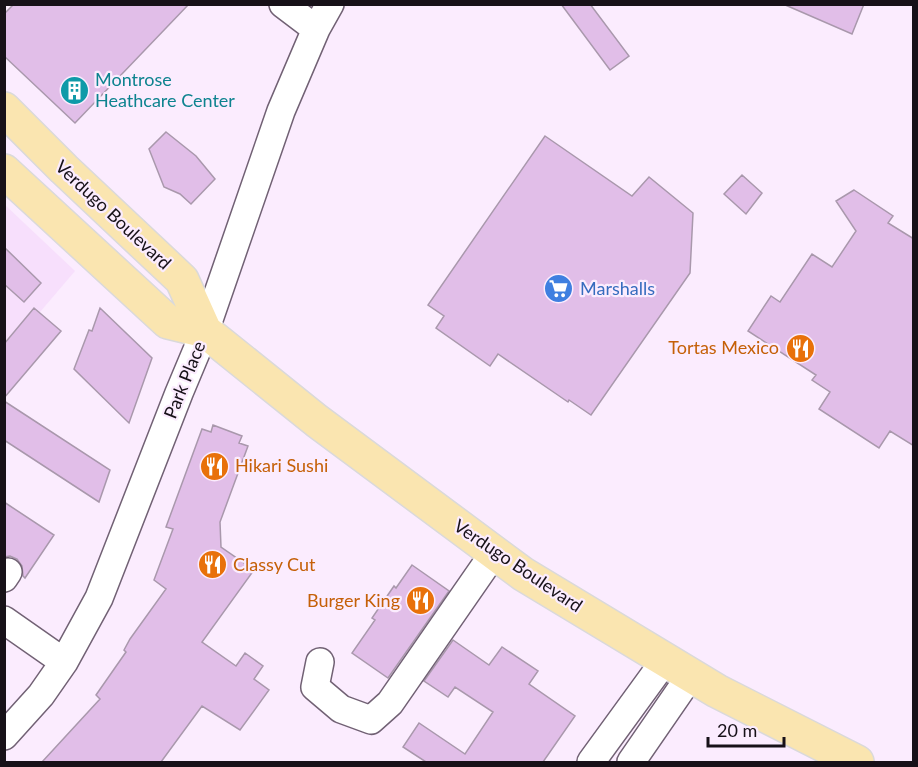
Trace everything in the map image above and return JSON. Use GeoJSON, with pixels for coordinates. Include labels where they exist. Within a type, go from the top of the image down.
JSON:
{"type":"FeatureCollection","features":[{"type":"Feature","properties":{"kind":"main road","name":"Verdugo Boulevard"},"geometry":{"type":"LineString","coordinates":[[4,109],[182,280],[205,331]]}},
{"type":"Feature","properties":{"kind":"main road","name":"Verdugo Boulevard"},"geometry":{"type":"LineString","coordinates":[[4,171],[168,322],[205,331],[317,421],[523,574],[717,691],[857,762]]}},
{"type":"Feature","properties":{"kind":"street"},"geometry":{"type":"LineString","coordinates":[[283,4],[316,29]]}},
{"type":"Feature","properties":{"kind":"street","name":"Park Place"},"geometry":{"type":"LineString","coordinates":[[4,736],[41,695],[64,662],[99,597],[178,393],[205,331],[281,111],[316,29],[330,4]]}},
{"type":"Feature","properties":{"kind":"street"},"geometry":{"type":"LineString","coordinates":[[320,662],[315,687],[341,709],[371,720],[390,703],[494,553]]}},
{"type":"Feature","properties":{"kind":"street"},"geometry":{"type":"LineString","coordinates":[[4,620],[64,662]]}},
{"type":"Feature","properties":{"kind":"street"},"geometry":{"type":"LineString","coordinates":[[591,762],[678,667]]}},
{"type":"Feature","properties":{"kind":"street"},"geometry":{"type":"LineString","coordinates":[[631,762],[678,667]]}},
{"type":"Feature","properties":{"kind":"shaded area"},"geometry":{"type":"Polygon","coordinates":[[[5,205],[75,271],[5,353],[5,205]]]}},
{"type":"Feature","properties":{"kind":"building","name":"Montrose Heathcare Center"},"geometry":{"type":"Polygon","coordinates":[[[14,4],[189,4],[75,123],[4,56],[4,14],[14,4]]]}},
{"type":"Feature","properties":{"kind":"building"},"geometry":{"type":"Polygon","coordinates":[[[561,4],[590,4],[629,56],[610,70],[561,4]]]}},
{"type":"Feature","properties":{"kind":"building"},"geometry":{"type":"Polygon","coordinates":[[[783,4],[864,4],[852,34],[783,4]]]}},
{"type":"Feature","properties":{"kind":"building"},"geometry":{"type":"Polygon","coordinates":[[[166,132],[196,156],[215,179],[191,204],[180,194],[164,187],[149,149],[166,132]]]}},
{"type":"Feature","properties":{"kind":"building","name":"Marshalls"},"geometry":{"type":"Polygon","coordinates":[[[545,136],[632,196],[649,177],[693,213],[690,273],[591,415],[498,354],[490,366],[436,328],[444,316],[428,305],[545,136]]]}},
{"type":"Feature","properties":{"kind":"building"},"geometry":{"type":"Polygon","coordinates":[[[742,175],[762,193],[746,214],[724,194],[742,175]]]}},
{"type":"Feature","properties":{"kind":"building"},"geometry":{"type":"Polygon","coordinates":[[[854,190],[893,216],[888,223],[914,239],[914,446],[890,431],[879,448],[819,409],[830,392],[812,380],[816,375],[748,331],[771,296],[780,302],[812,254],[832,267],[856,231],[836,201],[854,190]]]}},
{"type":"Feature","properties":{"kind":"building"},"geometry":{"type":"Polygon","coordinates":[[[4,247],[41,283],[24,302],[4,284],[4,247]]]}},
{"type":"Feature","properties":{"kind":"building"},"geometry":{"type":"Polygon","coordinates":[[[34,308],[61,331],[4,398],[4,344],[34,308]]]}},
{"type":"Feature","properties":{"kind":"building"},"geometry":{"type":"Polygon","coordinates":[[[100,308],[152,358],[129,423],[74,369],[100,308]]]}},
{"type":"Feature","properties":{"kind":"building"},"geometry":{"type":"Polygon","coordinates":[[[4,401],[110,470],[99,502],[4,440],[4,401]]]}},
{"type":"Feature","properties":{"kind":"building"},"geometry":{"type":"Polygon","coordinates":[[[213,425],[242,436],[239,443],[248,446],[220,522],[221,547],[254,570],[202,642],[236,666],[245,653],[263,666],[254,679],[269,690],[240,730],[202,706],[161,762],[42,762],[100,699],[96,695],[126,652],[124,650],[130,639],[166,589],[154,580],[173,529],[166,527],[202,429],[211,432],[213,425]]]}},
{"type":"Feature","properties":{"kind":"building"},"geometry":{"type":"Polygon","coordinates":[[[4,502],[54,535],[25,578],[22,566],[17,559],[10,556],[4,557],[4,502]]]}},
{"type":"Feature","properties":{"kind":"building"},"geometry":{"type":"Polygon","coordinates":[[[412,565],[449,591],[388,678],[352,653],[375,620],[372,618],[412,565]]]}},
{"type":"Feature","properties":{"kind":"building"},"geometry":{"type":"Polygon","coordinates":[[[453,640],[489,665],[502,647],[538,671],[529,684],[575,716],[543,762],[426,762],[403,747],[419,723],[465,754],[493,712],[455,687],[448,697],[424,681],[453,640]]]}},
{"type":"Feature","properties":{"kind":"place","name":"Montrose Heathcare Center"},"geometry":{"type":"Point","coordinates":[74,90]}},
{"type":"Feature","properties":{"kind":"place","name":"Marshalls"},"geometry":{"type":"Point","coordinates":[559,289]}},
{"type":"Feature","properties":{"kind":"place","name":"Tortas Mexico"},"geometry":{"type":"Point","coordinates":[800,348]}},
{"type":"Feature","properties":{"kind":"place","name":"Hikari Sushi"},"geometry":{"type":"Point","coordinates":[214,466]}},
{"type":"Feature","properties":{"kind":"place","name":"Classy Cut"},"geometry":{"type":"Point","coordinates":[212,565]}},
{"type":"Feature","properties":{"kind":"place","name":"Burger King"},"geometry":{"type":"Point","coordinates":[421,601]}}]}
